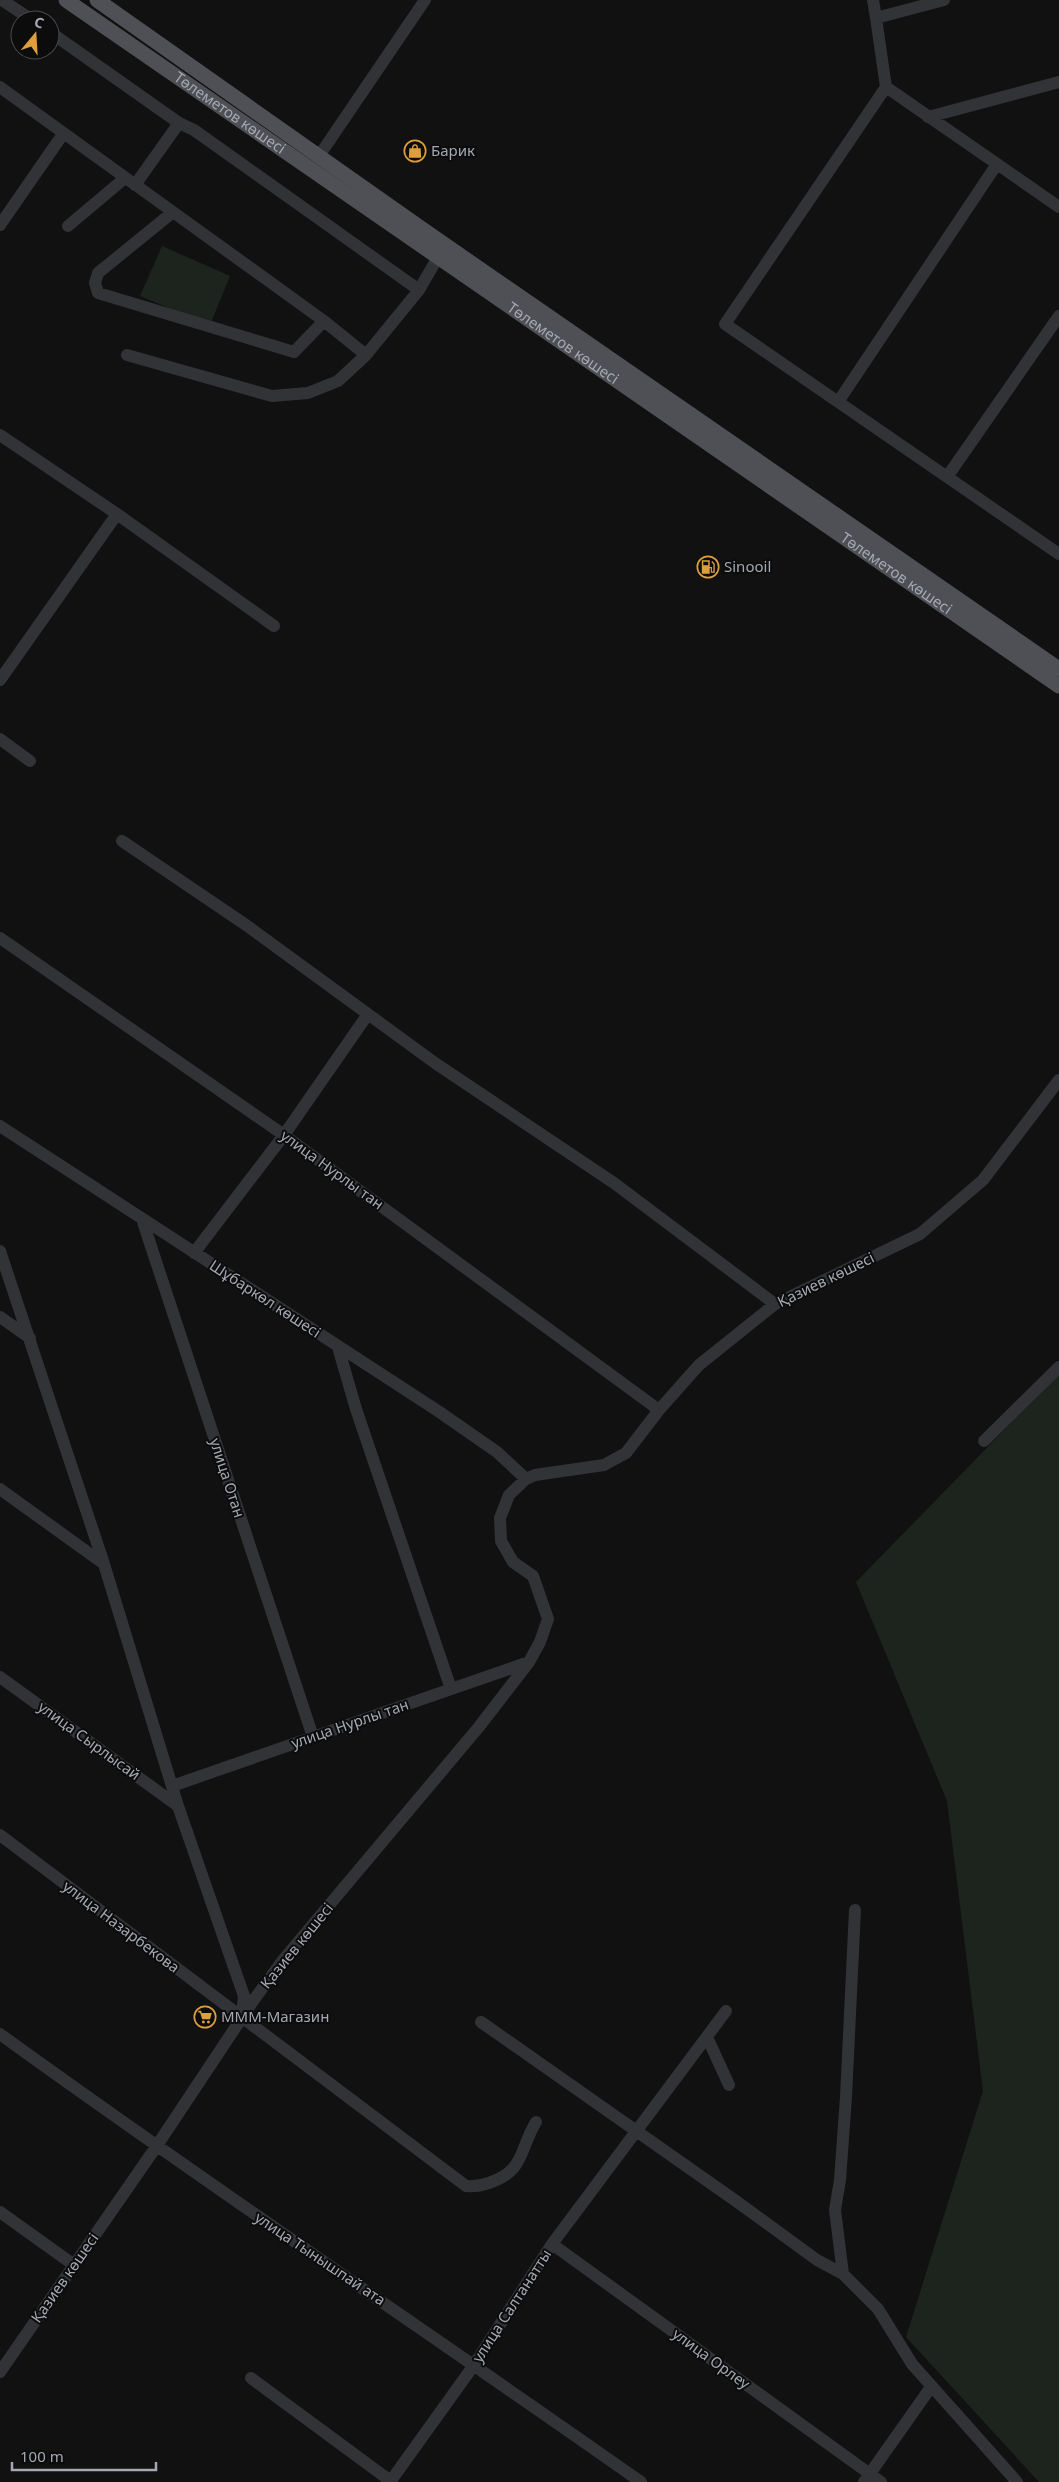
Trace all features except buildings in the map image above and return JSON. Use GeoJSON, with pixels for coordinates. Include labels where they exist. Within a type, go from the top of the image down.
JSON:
{"type":"FeatureCollection","features":[{"type":"Feature","properties":{"kind":"main road","name":"Төлеметов көшесі"},"geometry":{"type":"LineString","coordinates":[[66,0],[418,235],[1059,669]]}},
{"type":"Feature","properties":{"kind":"main road","name":"Төлеметов көшесі"},"geometry":{"type":"LineString","coordinates":[[97,0],[319,156],[418,235],[441,258],[1059,686]]}},
{"type":"Feature","properties":{"kind":"street"},"geometry":{"type":"LineString","coordinates":[[2,0],[17,10]]}},
{"type":"Feature","properties":{"kind":"street"},"geometry":{"type":"LineString","coordinates":[[319,156],[425,0]]}},
{"type":"Feature","properties":{"kind":"street"},"geometry":{"type":"LineString","coordinates":[[873,0],[886,87],[726,324],[947,476],[1057,547]]}},
{"type":"Feature","properties":{"kind":"street"},"geometry":{"type":"LineString","coordinates":[[876,18],[944,0]]}},
{"type":"Feature","properties":{"kind":"street"},"geometry":{"type":"LineString","coordinates":[[60,39],[180,123],[194,130],[419,290]]}},
{"type":"Feature","properties":{"kind":"street"},"geometry":{"type":"LineString","coordinates":[[928,117],[1059,82]]}},
{"type":"Feature","properties":{"kind":"street"},"geometry":{"type":"LineString","coordinates":[[0,87],[62,134],[324,321],[366,355]]}},
{"type":"Feature","properties":{"kind":"street"},"geometry":{"type":"LineString","coordinates":[[886,87],[1059,207]]}},
{"type":"Feature","properties":{"kind":"street"},"geometry":{"type":"LineString","coordinates":[[68,226],[130,182],[180,123]]}},
{"type":"Feature","properties":{"kind":"street"},"geometry":{"type":"LineString","coordinates":[[0,225],[62,134]]}},
{"type":"Feature","properties":{"kind":"street"},"geometry":{"type":"LineString","coordinates":[[838,402],[997,164]]}},
{"type":"Feature","properties":{"kind":"street"},"geometry":{"type":"LineString","coordinates":[[1046,198],[1059,194]]}},
{"type":"Feature","properties":{"kind":"street"},"geometry":{"type":"LineString","coordinates":[[173,212],[98,273],[95,283],[98,293],[294,352],[324,321]]}},
{"type":"Feature","properties":{"kind":"street"},"geometry":{"type":"LineString","coordinates":[[127,355],[272,396],[308,393],[338,381],[366,355],[419,290],[434,264],[441,258]]}},
{"type":"Feature","properties":{"kind":"street"},"geometry":{"type":"LineString","coordinates":[[947,476],[1059,316]]}},
{"type":"Feature","properties":{"kind":"street"},"geometry":{"type":"LineString","coordinates":[[0,435],[117,514],[274,626]]}},
{"type":"Feature","properties":{"kind":"street"},"geometry":{"type":"LineString","coordinates":[[0,680],[117,514]]}},
{"type":"Feature","properties":{"kind":"street"},"geometry":{"type":"LineString","coordinates":[[0,739],[30,761]]}},
{"type":"Feature","properties":{"kind":"street"},"geometry":{"type":"LineString","coordinates":[[122,840],[246,925],[435,1063],[614,1183],[775,1304]]}},
{"type":"Feature","properties":{"kind":"street","name":"улица Нурлы тан"},"geometry":{"type":"LineString","coordinates":[[0,938],[284,1135],[659,1410]]}},
{"type":"Feature","properties":{"kind":"street"},"geometry":{"type":"LineString","coordinates":[[194,1253],[284,1135],[368,1014]]}},
{"type":"Feature","properties":{"kind":"street","name":"Қазиев көшесі"},"geometry":{"type":"LineString","coordinates":[[0,2372],[156,2147],[241,2018],[283,1960],[478,1728],[529,1662],[540,1642],[548,1619],[533,1576],[513,1562],[501,1541],[500,1518],[509,1495],[526,1479],[545,1472],[582,1470],[604,1465],[626,1453],[659,1410],[700,1365],[775,1304],[920,1234],[983,1180],[1059,1080]]}},
{"type":"Feature","properties":{"kind":"street","name":"Шұбаркөл көшесі"},"geometry":{"type":"LineString","coordinates":[[0,1126],[476,1437],[526,1479]]}},
{"type":"Feature","properties":{"kind":"street","name":"улица Отан"},"geometry":{"type":"LineString","coordinates":[[142,1219],[313,1737]]}},
{"type":"Feature","properties":{"kind":"street"},"geometry":{"type":"LineString","coordinates":[[0,1251],[104,1564],[178,1806],[244,1996],[241,2018]]}},
{"type":"Feature","properties":{"kind":"street"},"geometry":{"type":"LineString","coordinates":[[0,1317],[30,1338]]}},
{"type":"Feature","properties":{"kind":"street"},"geometry":{"type":"LineString","coordinates":[[338,1347],[356,1409],[451,1689]]}},
{"type":"Feature","properties":{"kind":"street"},"geometry":{"type":"LineString","coordinates":[[984,1441],[1059,1367]]}},
{"type":"Feature","properties":{"kind":"street"},"geometry":{"type":"LineString","coordinates":[[0,1489],[104,1564]]}},
{"type":"Feature","properties":{"kind":"street","name":"улица Нурлы тан"},"geometry":{"type":"LineString","coordinates":[[172,1786],[529,1662]]}},
{"type":"Feature","properties":{"kind":"street","name":"улица Сырлысай"},"geometry":{"type":"LineString","coordinates":[[0,1677],[178,1806]]}},
{"type":"Feature","properties":{"kind":"street","name":"улица Назарбекова"},"geometry":{"type":"LineString","coordinates":[[0,1835],[466,2186],[476,2187],[501,2179],[511,2173],[536,2122]]}},
{"type":"Feature","properties":{"kind":"street"},"geometry":{"type":"LineString","coordinates":[[843,2274],[835,2210],[840,2180],[846,2096],[856,1910]]}},
{"type":"Feature","properties":{"kind":"street","name":"улица Салтанатты"},"geometry":{"type":"LineString","coordinates":[[391,2482],[474,2364],[552,2244],[726,2011]]}},
{"type":"Feature","properties":{"kind":"street"},"geometry":{"type":"LineString","coordinates":[[481,2022],[817,2260],[843,2274],[878,2309],[912,2364],[931,2387],[1017,2482]]}},
{"type":"Feature","properties":{"kind":"street","name":"улица Тынышпай ата"},"geometry":{"type":"LineString","coordinates":[[0,2034],[156,2147],[474,2364],[641,2482]]}},
{"type":"Feature","properties":{"kind":"street"},"geometry":{"type":"LineString","coordinates":[[707,2037],[729,2085]]}},
{"type":"Feature","properties":{"kind":"street"},"geometry":{"type":"LineString","coordinates":[[0,2212],[74,2265]]}},
{"type":"Feature","properties":{"kind":"street","name":"улица Орлеу"},"geometry":{"type":"LineString","coordinates":[[552,2244],[867,2478],[881,2482]]}},
{"type":"Feature","properties":{"kind":"street"},"geometry":{"type":"LineString","coordinates":[[251,2378],[391,2482]]}},
{"type":"Feature","properties":{"kind":"street"},"geometry":{"type":"LineString","coordinates":[[867,2478],[931,2387]]}},
{"type":"Feature","properties":{"kind":"shaded area"},"geometry":{"type":"Polygon","coordinates":[[[162,246],[230,276],[210,325],[140,296],[162,246]]]}},
{"type":"Feature","properties":{"kind":"shaded area"},"geometry":{"type":"Polygon","coordinates":[[[1059,1374],[1059,2482],[1039,2482],[906,2337],[983,2091],[947,1801],[856,1582],[1059,1374]]]}},
{"type":"Feature","properties":{"kind":"place","name":"Барик"},"geometry":{"type":"Point","coordinates":[415,151]}},
{"type":"Feature","properties":{"kind":"place","name":"Sinooil"},"geometry":{"type":"Point","coordinates":[708,567]}},
{"type":"Feature","properties":{"kind":"place","name":"МММ-Магазин"},"geometry":{"type":"Point","coordinates":[205,2017]}}]}
